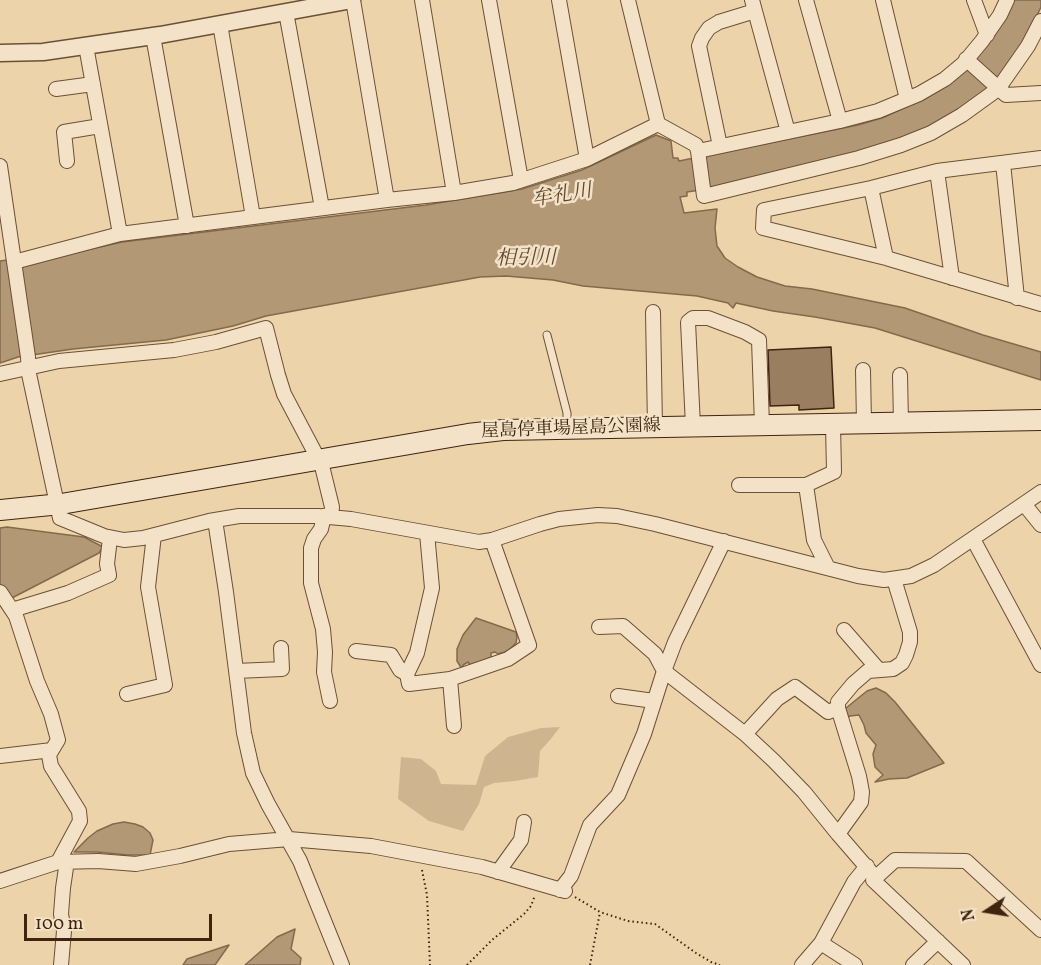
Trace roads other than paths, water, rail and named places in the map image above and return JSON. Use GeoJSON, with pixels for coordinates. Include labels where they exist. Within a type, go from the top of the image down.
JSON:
{"type":"FeatureCollection","features":[{"type":"Feature","properties":{"kind":"main road","name":"屋島停車場屋島公園線"},"geometry":{"type":"LineString","coordinates":[[0,510],[57,504],[486,432],[567,428],[1041,420]]}},
{"type":"Feature","properties":{"kind":"street"},"geometry":{"type":"LineString","coordinates":[[0,53],[43,52],[153,36],[352,0],[387,200]]}},
{"type":"Feature","properties":{"kind":"street"},"geometry":{"type":"LineString","coordinates":[[422,0],[454,193]]}},
{"type":"Feature","properties":{"kind":"street"},"geometry":{"type":"LineString","coordinates":[[489,0],[521,180]]}},
{"type":"Feature","properties":{"kind":"street"},"geometry":{"type":"LineString","coordinates":[[559,0],[586,159]]}},
{"type":"Feature","properties":{"kind":"street"},"geometry":{"type":"LineString","coordinates":[[628,0],[658,124],[696,145],[704,196],[860,158],[931,133],[998,89],[1028,46],[1041,21]]}},
{"type":"Feature","properties":{"kind":"street"},"geometry":{"type":"LineString","coordinates":[[806,0],[840,121]]}},
{"type":"Feature","properties":{"kind":"street"},"geometry":{"type":"LineString","coordinates":[[882,0],[907,99]]}},
{"type":"Feature","properties":{"kind":"street"},"geometry":{"type":"LineString","coordinates":[[974,0],[987,35]]}},
{"type":"Feature","properties":{"kind":"street"},"geometry":{"type":"LineString","coordinates":[[698,151],[840,121],[878,111],[919,94],[945,79],[966,59],[987,35],[1000,15],[1006,0]]}},
{"type":"Feature","properties":{"kind":"street"},"geometry":{"type":"LineString","coordinates":[[720,146],[699,46],[709,28],[753,6],[788,132]]}},
{"type":"Feature","properties":{"kind":"street"},"geometry":{"type":"LineString","coordinates":[[286,12],[322,208]]}},
{"type":"Feature","properties":{"kind":"street"},"geometry":{"type":"LineString","coordinates":[[220,24],[254,217]]}},
{"type":"Feature","properties":{"kind":"street"},"geometry":{"type":"LineString","coordinates":[[153,36],[187,226]]}},
{"type":"Feature","properties":{"kind":"street"},"geometry":{"type":"LineString","coordinates":[[86,46],[120,234]]}},
{"type":"Feature","properties":{"kind":"street"},"geometry":{"type":"LineString","coordinates":[[966,59],[1005,94],[1041,93]]}},
{"type":"Feature","properties":{"kind":"street"},"geometry":{"type":"LineString","coordinates":[[56,89],[93,84]]}},
{"type":"Feature","properties":{"kind":"street"},"geometry":{"type":"LineString","coordinates":[[14,265],[120,234],[454,193],[513,183],[586,159],[658,124]]}},
{"type":"Feature","properties":{"kind":"street"},"geometry":{"type":"LineString","coordinates":[[67,161],[64,132],[100,126]]}},
{"type":"Feature","properties":{"kind":"street"},"geometry":{"type":"LineString","coordinates":[[1041,158],[937,171],[872,188],[764,210],[763,228],[886,258],[1041,304]]}},
{"type":"Feature","properties":{"kind":"street"},"geometry":{"type":"LineString","coordinates":[[1003,163],[1017,298]]}},
{"type":"Feature","properties":{"kind":"street"},"geometry":{"type":"LineString","coordinates":[[0,166],[29,374],[60,518],[110,537],[134,540],[215,520],[255,515],[327,516],[473,541],[492,540],[559,519],[598,515],[636,519],[871,579],[894,579],[923,572],[934,566],[1041,492]]}},
{"type":"Feature","properties":{"kind":"street"},"geometry":{"type":"LineString","coordinates":[[937,171],[952,278]]}},
{"type":"Feature","properties":{"kind":"street"},"geometry":{"type":"LineString","coordinates":[[872,188],[886,258]]}},
{"type":"Feature","properties":{"kind":"street"},"geometry":{"type":"LineString","coordinates":[[653,312],[656,427]]}},
{"type":"Feature","properties":{"kind":"street"},"geometry":{"type":"LineString","coordinates":[[693,426],[688,322],[693,318],[708,318],[745,332],[759,340],[762,425]]}},
{"type":"Feature","properties":{"kind":"street"},"geometry":{"type":"LineString","coordinates":[[0,374],[28,362],[174,350],[216,342],[266,328],[284,394],[322,466],[332,507],[311,548],[311,583],[323,628],[324,672],[330,701]]}},
{"type":"Feature","properties":{"kind":"street"},"geometry":{"type":"LineString","coordinates":[[863,370],[864,423]]}},
{"type":"Feature","properties":{"kind":"street"},"geometry":{"type":"LineString","coordinates":[[900,375],[901,422]]}},
{"type":"Feature","properties":{"kind":"street"},"geometry":{"type":"LineString","coordinates":[[739,485],[806,485],[834,472],[833,424]]}},
{"type":"Feature","properties":{"kind":"street"},"geometry":{"type":"LineString","coordinates":[[806,485],[814,540],[828,568]]}},
{"type":"Feature","properties":{"kind":"street"},"geometry":{"type":"LineString","coordinates":[[1024,504],[1041,525]]}},
{"type":"Feature","properties":{"kind":"street"},"geometry":{"type":"LineString","coordinates":[[215,520],[244,734],[253,773],[300,861],[342,965]]}},
{"type":"Feature","properties":{"kind":"street"},"geometry":{"type":"LineString","coordinates":[[427,533],[432,588],[417,652],[407,674],[409,684],[458,677],[508,658],[529,645],[492,540]]}},
{"type":"Feature","properties":{"kind":"street"},"geometry":{"type":"LineString","coordinates":[[127,694],[165,685],[148,586],[154,535]]}},
{"type":"Feature","properties":{"kind":"street"},"geometry":{"type":"LineString","coordinates":[[12,610],[68,593],[110,575],[107,564],[110,537]]}},
{"type":"Feature","properties":{"kind":"street"},"geometry":{"type":"LineString","coordinates":[[973,539],[1041,665]]}},
{"type":"Feature","properties":{"kind":"street"},"geometry":{"type":"LineString","coordinates":[[0,881],[63,861],[136,864],[229,844],[289,839],[371,846],[482,867],[562,890],[571,876],[590,825],[618,795],[644,734],[675,642],[723,541]]}},
{"type":"Feature","properties":{"kind":"street"},"geometry":{"type":"LineString","coordinates":[[838,834],[861,802],[862,792],[838,702],[868,671],[893,669],[902,663],[910,642],[910,632],[894,579]]}},
{"type":"Feature","properties":{"kind":"street"},"geometry":{"type":"LineString","coordinates":[[0,592],[16,616],[37,681],[51,714],[58,740],[49,755],[51,766],[79,811],[80,821],[63,861],[61,914],[64,931],[61,965]]}},
{"type":"Feature","properties":{"kind":"street"},"geometry":{"type":"LineString","coordinates":[[599,627],[623,626],[655,654],[664,671],[745,734],[804,792],[872,872],[873,880],[963,965]]}},
{"type":"Feature","properties":{"kind":"street"},"geometry":{"type":"LineString","coordinates":[[844,630],[878,669]]}},
{"type":"Feature","properties":{"kind":"street"},"geometry":{"type":"LineString","coordinates":[[236,671],[282,669],[281,648]]}},
{"type":"Feature","properties":{"kind":"street"},"geometry":{"type":"LineString","coordinates":[[356,651],[391,655],[400,670],[407,674]]}},
{"type":"Feature","properties":{"kind":"street"},"geometry":{"type":"LineString","coordinates":[[450,679],[454,726]]}},
{"type":"Feature","properties":{"kind":"street"},"geometry":{"type":"LineString","coordinates":[[745,734],[777,699],[795,687],[828,712],[838,708]]}},
{"type":"Feature","properties":{"kind":"street"},"geometry":{"type":"LineString","coordinates":[[618,696],[654,701]]}},
{"type":"Feature","properties":{"kind":"street"},"geometry":{"type":"LineString","coordinates":[[0,756],[52,750]]}},
{"type":"Feature","properties":{"kind":"street"},"geometry":{"type":"LineString","coordinates":[[498,872],[521,840],[524,822]]}},
{"type":"Feature","properties":{"kind":"street"},"geometry":{"type":"LineString","coordinates":[[802,965],[821,943],[855,882],[895,860],[966,861],[1041,930]]}},
{"type":"Feature","properties":{"kind":"street"},"geometry":{"type":"LineString","coordinates":[[913,965],[938,941]]}},
{"type":"Feature","properties":{"kind":"street"},"geometry":{"type":"LineString","coordinates":[[821,943],[855,965]]}},
{"type":"Feature","properties":{"kind":"lane"},"geometry":{"type":"LineString","coordinates":[[547,335],[567,413],[567,428]]}},
{"type":"Feature","properties":{"kind":"water"},"geometry":{"type":"Polygon","coordinates":[[[1011,0],[1041,0],[1041,7],[1023,45],[996,81],[957,113],[893,145],[687,192],[687,196],[680,197],[684,213],[717,209],[715,228],[717,246],[725,258],[757,277],[785,286],[812,289],[905,308],[1041,352],[1041,380],[875,328],[736,303],[733,308],[728,303],[697,296],[583,286],[553,280],[506,276],[480,277],[266,316],[233,326],[166,340],[73,349],[18,357],[0,363],[0,261],[7,260],[11,267],[122,242],[426,205],[522,189],[582,170],[656,135],[671,141],[673,158],[678,158],[679,161],[858,125],[882,118],[923,100],[943,88],[1011,0]]]}},
{"type":"Feature","properties":{"kind":"water"},"geometry":{"type":"Polygon","coordinates":[[[0,528],[84,537],[103,547],[99,553],[8,600],[0,585],[0,528]]]}},
{"type":"Feature","properties":{"kind":"water"},"geometry":{"type":"Polygon","coordinates":[[[476,618],[516,632],[516,643],[508,651],[498,654],[491,653],[491,658],[482,663],[471,666],[468,662],[463,665],[462,669],[457,661],[457,649],[463,635],[476,618]]]}},
{"type":"Feature","properties":{"kind":"water"},"geometry":{"type":"Polygon","coordinates":[[[876,688],[886,693],[895,702],[944,763],[907,778],[875,782],[883,775],[875,767],[873,754],[876,745],[866,733],[859,715],[846,718],[845,712],[846,708],[867,691],[876,688]]]}},
{"type":"Feature","properties":{"kind":"water"},"geometry":{"type":"Polygon","coordinates":[[[124,822],[143,827],[150,833],[153,840],[150,855],[74,852],[97,831],[124,822]]]}},
{"type":"Feature","properties":{"kind":"water"},"geometry":{"type":"Polygon","coordinates":[[[295,929],[291,949],[301,958],[300,965],[245,965],[277,937],[295,929]]]}},
{"type":"Feature","properties":{"kind":"water"},"geometry":{"type":"Polygon","coordinates":[[[229,945],[215,965],[183,965],[187,959],[229,945]]]}},
{"type":"Feature","properties":{"kind":"water label","name":"牟礼川"},"geometry":{"type":"Point","coordinates":[562,197]}},
{"type":"Feature","properties":{"kind":"water label","name":"相引川"},"geometry":{"type":"Point","coordinates":[526,260]}}]}
